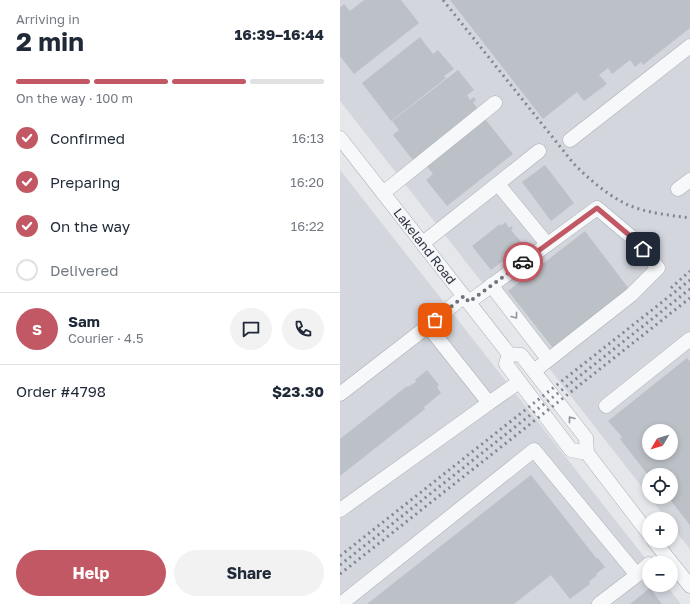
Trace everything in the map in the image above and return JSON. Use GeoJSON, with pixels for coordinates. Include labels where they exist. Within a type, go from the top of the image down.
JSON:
{"type":"FeatureCollection","features":[{"type":"Feature","properties":{"kind":"street"},"geometry":{"type":"LineString","coordinates":[[570,140],[690,46]]}},
{"type":"Feature","properties":{"kind":"street"},"geometry":{"type":"LineString","coordinates":[[383,193],[495,103]]}},
{"type":"Feature","properties":{"kind":"street","name":"Lakeland Road"},"geometry":{"type":"LineString","coordinates":[[340,138],[509,354],[521,355],[534,371],[586,438],[587,453],[642,525]]}},
{"type":"Feature","properties":{"kind":"street"},"geometry":{"type":"LineString","coordinates":[[423,243],[539,151]]}},
{"type":"Feature","properties":{"kind":"street"},"geometry":{"type":"LineString","coordinates":[[678,189],[690,180]]}},
{"type":"Feature","properties":{"kind":"street"},"geometry":{"type":"LineString","coordinates":[[498,184],[547,244]]}},
{"type":"Feature","properties":{"kind":"street"},"geometry":{"type":"LineString","coordinates":[[340,394],[428,326],[466,299],[491,285],[597,208],[635,240],[658,268],[631,295],[534,371]]}},
{"type":"Feature","properties":{"kind":"street"},"geometry":{"type":"LineString","coordinates":[[491,285],[548,359]]}},
{"type":"Feature","properties":{"kind":"street"},"geometry":{"type":"LineString","coordinates":[[428,326],[489,403]]}},
{"type":"Feature","properties":{"kind":"street"},"geometry":{"type":"LineString","coordinates":[[606,406],[690,339]]}},
{"type":"Feature","properties":{"kind":"street","name":"Lakeland Road"},"geometry":{"type":"LineString","coordinates":[[509,354],[506,364],[571,450],[587,453]]}},
{"type":"Feature","properties":{"kind":"street"},"geometry":{"type":"LineString","coordinates":[[340,510],[519,382]]}},
{"type":"Feature","properties":{"kind":"street"},"geometry":{"type":"LineString","coordinates":[[341,604],[534,450],[637,575]]}},
{"type":"Feature","properties":{"kind":"street"},"geometry":{"type":"LineString","coordinates":[[661,548],[690,586]]}},
{"type":"Feature","properties":{"kind":"street"},"geometry":{"type":"LineString","coordinates":[[599,604],[642,571]]}},
{"type":"Feature","properties":{"kind":"shaded area"},"geometry":{"type":"Polygon","coordinates":[[[340,0],[690,0],[690,549],[678,534],[678,512],[661,512],[655,504],[678,504],[678,468],[642,468],[642,487],[340,101],[340,0]]]}},
{"type":"Feature","properties":{"kind":"shaded area"},"geometry":{"type":"Polygon","coordinates":[[[340,170],[643,556],[642,556],[642,592],[672,592],[681,604],[340,604],[340,170]]]}},
{"type":"Feature","properties":{"kind":"building"},"geometry":{"type":"Polygon","coordinates":[[[364,0],[401,0],[419,23],[354,74],[340,56],[340,8],[344,4],[350,11],[364,0]]]}},
{"type":"Feature","properties":{"kind":"building"},"geometry":{"type":"Polygon","coordinates":[[[450,0],[690,0],[690,28],[643,65],[641,62],[635,67],[630,60],[612,74],[608,68],[599,75],[607,84],[584,101],[577,92],[543,119],[450,0]]]}},
{"type":"Feature","properties":{"kind":"building"},"geometry":{"type":"Polygon","coordinates":[[[420,37],[433,54],[438,50],[454,69],[444,76],[446,78],[391,121],[362,83],[420,37]]]}},
{"type":"Feature","properties":{"kind":"building"},"geometry":{"type":"Polygon","coordinates":[[[458,70],[474,90],[467,95],[470,100],[474,97],[476,100],[473,103],[478,109],[413,160],[393,135],[399,130],[392,121],[458,70]]]}},
{"type":"Feature","properties":{"kind":"building"},"geometry":{"type":"Polygon","coordinates":[[[485,119],[513,154],[447,206],[426,180],[433,174],[426,165],[485,119]]]}},
{"type":"Feature","properties":{"kind":"building"},"geometry":{"type":"Polygon","coordinates":[[[545,165],[574,203],[551,221],[522,182],[545,165]]]}},
{"type":"Feature","properties":{"kind":"building"},"geometry":{"type":"Polygon","coordinates":[[[505,222],[509,228],[511,226],[513,228],[511,230],[522,243],[511,255],[491,270],[472,246],[500,224],[501,226],[505,222]]]}},
{"type":"Feature","properties":{"kind":"building"},"geometry":{"type":"Polygon","coordinates":[[[585,231],[629,289],[553,348],[508,291],[585,231]]]}},
{"type":"Feature","properties":{"kind":"building"},"geometry":{"type":"Polygon","coordinates":[[[687,358],[690,362],[690,525],[674,504],[678,504],[678,468],[643,468],[620,439],[622,437],[608,421],[687,358]]]}},
{"type":"Feature","properties":{"kind":"building"},"geometry":{"type":"Polygon","coordinates":[[[427,370],[439,385],[437,387],[441,393],[424,407],[425,409],[340,476],[340,439],[407,386],[408,387],[416,382],[415,380],[427,370]]]}},
{"type":"Feature","properties":{"kind":"building"},"geometry":{"type":"Polygon","coordinates":[[[531,475],[597,559],[598,558],[605,567],[596,574],[597,575],[589,582],[590,584],[570,599],[551,575],[514,604],[367,604],[531,475]]]}},
{"type":"Feature","properties":{"kind":"building"},"geometry":{"type":"Polygon","coordinates":[[[645,592],[653,592],[662,604],[630,604],[645,592]]]}},
{"type":"Feature","properties":{"kind":"railway"},"geometry":{"type":"LineString","coordinates":[[443,0],[574,164],[592,181],[612,196],[633,207],[641,210],[690,218]]}},
{"type":"Feature","properties":{"kind":"railway"},"geometry":{"type":"LineString","coordinates":[[671,288],[690,271]]}},
{"type":"Feature","properties":{"kind":"railway"},"geometry":{"type":"LineString","coordinates":[[340,556],[690,280]]}},
{"type":"Feature","properties":{"kind":"railway"},"geometry":{"type":"LineString","coordinates":[[340,565],[690,289]]}},
{"type":"Feature","properties":{"kind":"railway"},"geometry":{"type":"LineString","coordinates":[[340,574],[690,298]]}},
{"type":"Feature","properties":{"kind":"way so far"},"geometry":{"type":"LineString","coordinates":[[435,320],[464,296],[469,302],[523,262]]}},
{"type":"Feature","properties":{"kind":"route"},"geometry":{"type":"LineString","coordinates":[[523,262],[597,208],[635,240],[643,249]]}}]}
